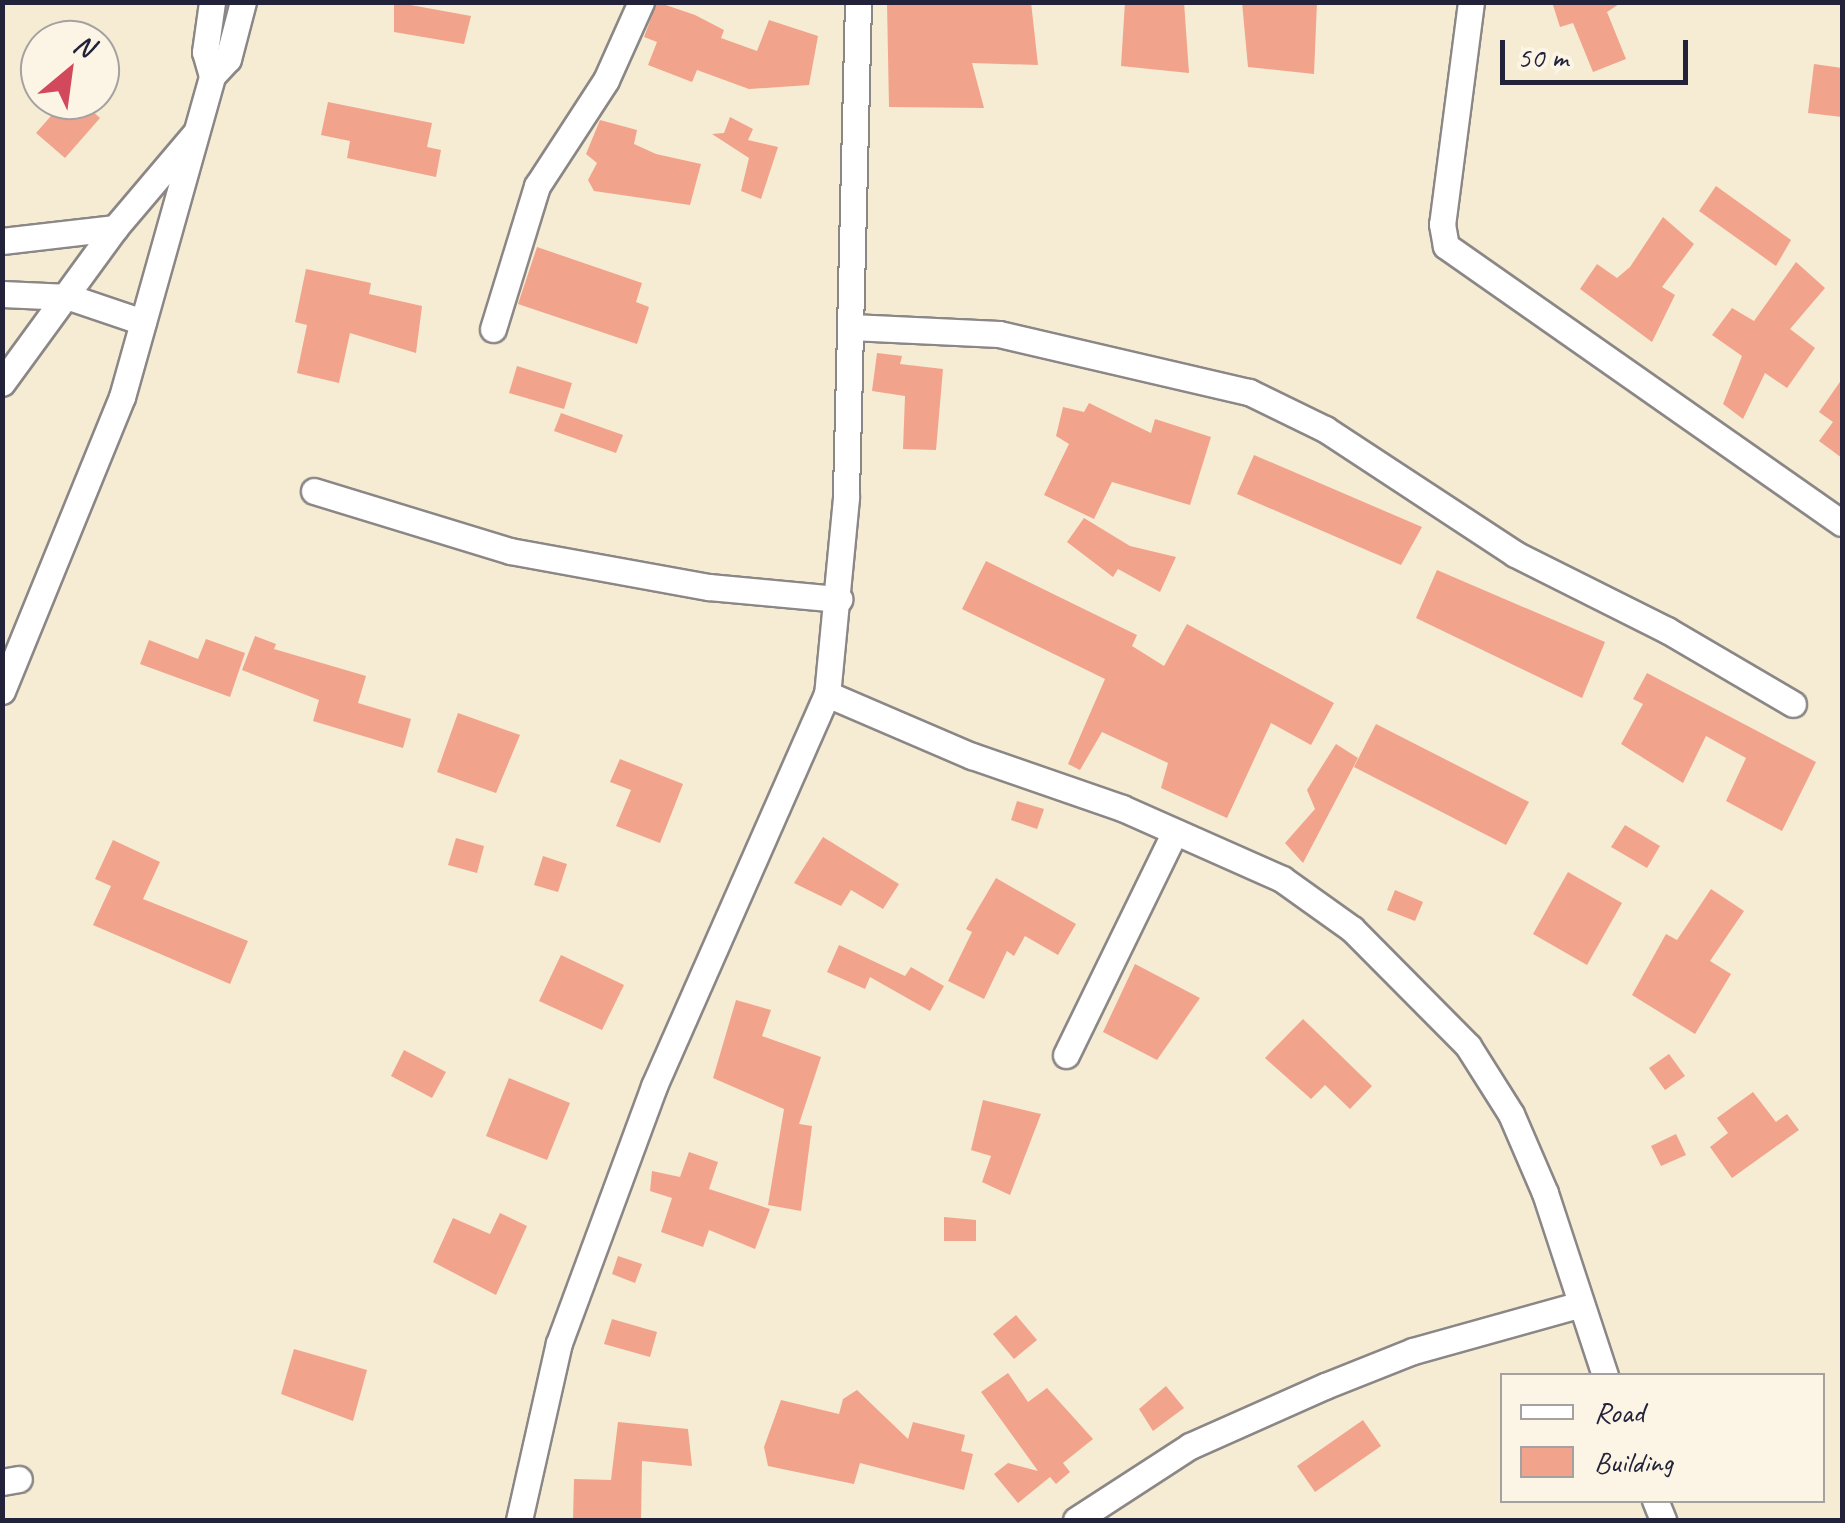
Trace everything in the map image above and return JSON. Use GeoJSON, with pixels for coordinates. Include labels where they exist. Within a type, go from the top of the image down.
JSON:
{"type":"FeatureCollection","features":[{"type":"Feature","properties":{"kind":"street"},"geometry":{"type":"LineString","coordinates":[[212,2],[205,52],[212,76]]}},
{"type":"Feature","properties":{"kind":"street"},"geometry":{"type":"LineString","coordinates":[[2,691],[122,397],[212,76],[228,59],[243,2]]}},
{"type":"Feature","properties":{"kind":"street"},"geometry":{"type":"LineString","coordinates":[[493,329],[537,186],[606,80],[641,2]]}},
{"type":"Feature","properties":{"kind":"street"},"geometry":{"type":"LineString","coordinates":[[519,1520],[560,1343],[654,1086],[827,694],[839,600],[851,327],[858,2]]}},
{"type":"Feature","properties":{"kind":"street"},"geometry":{"type":"LineString","coordinates":[[1471,2],[1442,224],[1446,246],[1842,523]]}},
{"type":"Feature","properties":{"kind":"street"},"geometry":{"type":"LineString","coordinates":[[2,383],[70,296],[115,228],[198,132]]}},
{"type":"Feature","properties":{"kind":"street"},"geometry":{"type":"LineString","coordinates":[[2,241],[115,228]]}},
{"type":"Feature","properties":{"kind":"street"},"geometry":{"type":"LineString","coordinates":[[2,294],[70,296],[143,322]]}},
{"type":"Feature","properties":{"kind":"street"},"geometry":{"type":"LineString","coordinates":[[851,327],[998,334],[1249,392],[1325,429],[1515,554],[1667,630],[1793,704]]}},
{"type":"Feature","properties":{"kind":"street"},"geometry":{"type":"LineString","coordinates":[[314,490],[510,551],[709,588],[839,600]]}},
{"type":"Feature","properties":{"kind":"street"},"geometry":{"type":"LineString","coordinates":[[827,694],[1282,878],[1352,929],[1468,1046],[1511,1114],[1582,1304],[1603,1373]]}},
{"type":"Feature","properties":{"kind":"street"},"geometry":{"type":"LineString","coordinates":[[1066,1055],[1175,832]]}},
{"type":"Feature","properties":{"kind":"street"},"geometry":{"type":"LineString","coordinates":[[1076,1520],[1190,1446],[1325,1386],[1413,1351],[1582,1304]]}},
{"type":"Feature","properties":{"kind":"building"},"geometry":{"type":"Polygon","coordinates":[[[394,2],[471,16],[464,44],[394,32],[394,2]]]}},
{"type":"Feature","properties":{"kind":"building"},"geometry":{"type":"Polygon","coordinates":[[[657,2],[695,15],[724,30],[721,38],[757,51],[769,20],[818,36],[809,85],[749,89],[697,70],[692,82],[648,65],[657,42],[644,37],[657,2]]]}},
{"type":"Feature","properties":{"kind":"building"},"geometry":{"type":"Polygon","coordinates":[[[887,2],[1031,2],[1038,65],[972,63],[984,108],[889,107],[887,2]]]}},
{"type":"Feature","properties":{"kind":"building"},"geometry":{"type":"Polygon","coordinates":[[[1125,2],[1184,2],[1189,73],[1121,66],[1125,2]]]}},
{"type":"Feature","properties":{"kind":"building"},"geometry":{"type":"Polygon","coordinates":[[[1242,2],[1317,2],[1314,74],[1248,67],[1242,2]]]}},
{"type":"Feature","properties":{"kind":"building"},"geometry":{"type":"Polygon","coordinates":[[[1552,2],[1622,2],[1607,12],[1626,59],[1593,72],[1573,23],[1560,27],[1552,2]]]}},
{"type":"Feature","properties":{"kind":"building"},"geometry":{"type":"Polygon","coordinates":[[[1814,64],[1842,68],[1842,117],[1808,113],[1814,64]]]}},
{"type":"Feature","properties":{"kind":"building"},"geometry":{"type":"Polygon","coordinates":[[[328,102],[432,123],[427,147],[441,150],[436,177],[347,158],[350,141],[321,135],[328,102]]]}},
{"type":"Feature","properties":{"kind":"building"},"geometry":{"type":"Polygon","coordinates":[[[730,117],[753,129],[748,140],[778,147],[761,199],[741,191],[749,158],[712,134],[724,133],[730,117]]]}},
{"type":"Feature","properties":{"kind":"building"},"geometry":{"type":"Polygon","coordinates":[[[47,120],[98,120],[65,158],[36,133],[47,120]]]}},
{"type":"Feature","properties":{"kind":"building"},"geometry":{"type":"Polygon","coordinates":[[[600,120],[637,130],[634,144],[656,154],[701,164],[690,205],[594,191],[588,180],[597,163],[586,154],[600,120]]]}},
{"type":"Feature","properties":{"kind":"building"},"geometry":{"type":"Polygon","coordinates":[[[1716,186],[1791,240],[1776,266],[1699,211],[1716,186]]]}},
{"type":"Feature","properties":{"kind":"building"},"geometry":{"type":"Polygon","coordinates":[[[1663,217],[1694,244],[1662,287],[1675,295],[1652,342],[1580,289],[1597,264],[1617,278],[1630,267],[1663,217]]]}},
{"type":"Feature","properties":{"kind":"building"},"geometry":{"type":"Polygon","coordinates":[[[537,247],[642,283],[636,302],[649,307],[637,344],[518,304],[537,247]]]}},
{"type":"Feature","properties":{"kind":"building"},"geometry":{"type":"Polygon","coordinates":[[[1796,262],[1825,288],[1790,329],[1815,348],[1787,388],[1765,373],[1743,419],[1723,404],[1742,356],[1712,335],[1732,308],[1754,321],[1796,262]]]}},
{"type":"Feature","properties":{"kind":"building"},"geometry":{"type":"Polygon","coordinates":[[[306,269],[371,283],[369,294],[422,306],[416,353],[350,333],[339,383],[297,373],[307,325],[295,322],[306,269]]]}},
{"type":"Feature","properties":{"kind":"building"},"geometry":{"type":"Polygon","coordinates":[[[877,353],[902,356],[900,364],[943,369],[936,450],[903,449],[905,396],[872,391],[877,353]]]}},
{"type":"Feature","properties":{"kind":"building"},"geometry":{"type":"Polygon","coordinates":[[[517,366],[572,383],[564,409],[509,393],[517,366]]]}},
{"type":"Feature","properties":{"kind":"building"},"geometry":{"type":"Polygon","coordinates":[[[1842,379],[1842,458],[1819,441],[1833,422],[1819,412],[1842,379]]]}},
{"type":"Feature","properties":{"kind":"building"},"geometry":{"type":"Polygon","coordinates":[[[1089,403],[1151,433],[1155,419],[1211,437],[1190,505],[1112,482],[1094,519],[1044,495],[1069,444],[1056,436],[1063,407],[1084,412],[1089,403]]]}},
{"type":"Feature","properties":{"kind":"building"},"geometry":{"type":"Polygon","coordinates":[[[561,413],[623,435],[616,453],[554,431],[561,413]]]}},
{"type":"Feature","properties":{"kind":"building"},"geometry":{"type":"Polygon","coordinates":[[[1254,455],[1422,527],[1401,565],[1237,494],[1254,455]]]}},
{"type":"Feature","properties":{"kind":"building"},"geometry":{"type":"Polygon","coordinates":[[[1084,518],[1130,546],[1176,557],[1160,592],[1118,569],[1113,577],[1067,542],[1084,518]]]}},
{"type":"Feature","properties":{"kind":"building"},"geometry":{"type":"Polygon","coordinates":[[[986,561],[1137,635],[1132,646],[1164,666],[1187,624],[1334,703],[1311,745],[1271,723],[1227,818],[1161,788],[1168,763],[1102,732],[1080,770],[1068,764],[1105,679],[962,609],[986,561]]]}},
{"type":"Feature","properties":{"kind":"building"},"geometry":{"type":"Polygon","coordinates":[[[1437,570],[1605,642],[1582,698],[1416,618],[1437,570]]]}},
{"type":"Feature","properties":{"kind":"building"},"geometry":{"type":"Polygon","coordinates":[[[255,636],[276,644],[274,649],[366,676],[358,703],[411,719],[403,748],[313,721],[319,700],[242,670],[255,636]]]}},
{"type":"Feature","properties":{"kind":"building"},"geometry":{"type":"Polygon","coordinates":[[[206,639],[245,653],[230,697],[140,664],[149,640],[198,659],[206,639]]]}},
{"type":"Feature","properties":{"kind":"building"},"geometry":{"type":"Polygon","coordinates":[[[1647,673],[1816,762],[1782,831],[1726,801],[1746,758],[1706,736],[1683,783],[1621,744],[1643,704],[1633,699],[1647,673]]]}},
{"type":"Feature","properties":{"kind":"building"},"geometry":{"type":"Polygon","coordinates":[[[458,713],[520,735],[496,793],[437,772],[458,713]]]}},
{"type":"Feature","properties":{"kind":"building"},"geometry":{"type":"Polygon","coordinates":[[[1376,724],[1529,802],[1506,845],[1354,767],[1376,724]]]}},
{"type":"Feature","properties":{"kind":"building"},"geometry":{"type":"Polygon","coordinates":[[[1336,744],[1358,758],[1303,863],[1285,843],[1315,809],[1307,790],[1336,744]]]}},
{"type":"Feature","properties":{"kind":"building"},"geometry":{"type":"Polygon","coordinates":[[[620,759],[683,784],[660,843],[616,826],[631,790],[610,782],[620,759]]]}},
{"type":"Feature","properties":{"kind":"building"},"geometry":{"type":"Polygon","coordinates":[[[1017,801],[1044,809],[1037,829],[1011,820],[1017,801]]]}},
{"type":"Feature","properties":{"kind":"building"},"geometry":{"type":"Polygon","coordinates":[[[1625,825],[1660,846],[1647,868],[1611,847],[1625,825]]]}},
{"type":"Feature","properties":{"kind":"building"},"geometry":{"type":"Polygon","coordinates":[[[823,837],[899,884],[883,909],[851,890],[841,906],[794,883],[823,837]]]}},
{"type":"Feature","properties":{"kind":"building"},"geometry":{"type":"Polygon","coordinates":[[[456,838],[484,846],[477,873],[448,865],[456,838]]]}},
{"type":"Feature","properties":{"kind":"building"},"geometry":{"type":"Polygon","coordinates":[[[113,840],[160,862],[143,899],[248,941],[230,984],[93,925],[111,886],[95,879],[113,840]]]}},
{"type":"Feature","properties":{"kind":"building"},"geometry":{"type":"Polygon","coordinates":[[[543,856],[567,864],[558,892],[534,885],[543,856]]]}},
{"type":"Feature","properties":{"kind":"building"},"geometry":{"type":"Polygon","coordinates":[[[1568,872],[1622,903],[1587,965],[1533,934],[1568,872]]]}},
{"type":"Feature","properties":{"kind":"building"},"geometry":{"type":"Polygon","coordinates":[[[996,878],[1076,924],[1058,955],[1025,936],[1014,956],[1007,951],[984,999],[948,981],[972,932],[966,929],[996,878]]]}},
{"type":"Feature","properties":{"kind":"building"},"geometry":{"type":"Polygon","coordinates":[[[1711,889],[1744,911],[1710,961],[1731,974],[1695,1034],[1632,995],[1666,934],[1677,940],[1711,889]]]}},
{"type":"Feature","properties":{"kind":"building"},"geometry":{"type":"Polygon","coordinates":[[[1395,890],[1423,902],[1415,921],[1387,910],[1395,890]]]}},
{"type":"Feature","properties":{"kind":"building"},"geometry":{"type":"Polygon","coordinates":[[[839,945],[905,976],[911,967],[944,986],[930,1011],[870,977],[865,989],[827,972],[839,945]]]}},
{"type":"Feature","properties":{"kind":"building"},"geometry":{"type":"Polygon","coordinates":[[[561,955],[624,985],[602,1030],[539,1001],[561,955]]]}},
{"type":"Feature","properties":{"kind":"building"},"geometry":{"type":"Polygon","coordinates":[[[1135,964],[1200,998],[1157,1060],[1103,1032],[1135,964]]]}},
{"type":"Feature","properties":{"kind":"building"},"geometry":{"type":"Polygon","coordinates":[[[736,1000],[771,1010],[762,1036],[821,1057],[799,1124],[812,1126],[801,1211],[768,1205],[784,1109],[713,1078],[736,1000]]]}},
{"type":"Feature","properties":{"kind":"building"},"geometry":{"type":"Polygon","coordinates":[[[1303,1019],[1372,1086],[1350,1109],[1325,1085],[1311,1099],[1265,1058],[1303,1019]]]}},
{"type":"Feature","properties":{"kind":"building"},"geometry":{"type":"Polygon","coordinates":[[[404,1050],[446,1072],[432,1098],[391,1076],[404,1050]]]}},
{"type":"Feature","properties":{"kind":"building"},"geometry":{"type":"Polygon","coordinates":[[[1669,1054],[1685,1076],[1665,1090],[1649,1068],[1669,1054]]]}},
{"type":"Feature","properties":{"kind":"building"},"geometry":{"type":"Polygon","coordinates":[[[509,1078],[570,1103],[547,1160],[486,1136],[509,1078]]]}},
{"type":"Feature","properties":{"kind":"building"},"geometry":{"type":"Polygon","coordinates":[[[1753,1092],[1776,1122],[1787,1114],[1799,1130],[1732,1178],[1710,1147],[1728,1133],[1717,1118],[1753,1092]]]}},
{"type":"Feature","properties":{"kind":"building"},"geometry":{"type":"Polygon","coordinates":[[[983,1100],[1041,1114],[1010,1195],[982,1182],[991,1156],[971,1150],[983,1100]]]}},
{"type":"Feature","properties":{"kind":"building"},"geometry":{"type":"Polygon","coordinates":[[[1676,1134],[1686,1155],[1661,1166],[1651,1146],[1676,1134]]]}},
{"type":"Feature","properties":{"kind":"building"},"geometry":{"type":"Polygon","coordinates":[[[689,1152],[718,1162],[709,1189],[770,1209],[755,1249],[709,1230],[703,1247],[661,1232],[672,1198],[650,1191],[652,1171],[680,1177],[689,1152]]]}},
{"type":"Feature","properties":{"kind":"building"},"geometry":{"type":"Polygon","coordinates":[[[500,1213],[527,1226],[496,1295],[433,1262],[453,1218],[490,1234],[500,1213]]]}},
{"type":"Feature","properties":{"kind":"building"},"geometry":{"type":"Polygon","coordinates":[[[944,1217],[976,1220],[976,1241],[944,1241],[944,1217]]]}},
{"type":"Feature","properties":{"kind":"building"},"geometry":{"type":"Polygon","coordinates":[[[618,1256],[642,1264],[635,1283],[612,1274],[618,1256]]]}},
{"type":"Feature","properties":{"kind":"building"},"geometry":{"type":"Polygon","coordinates":[[[1016,1315],[1037,1340],[1014,1359],[993,1334],[1016,1315]]]}},
{"type":"Feature","properties":{"kind":"building"},"geometry":{"type":"Polygon","coordinates":[[[612,1319],[657,1332],[650,1357],[604,1344],[612,1319]]]}},
{"type":"Feature","properties":{"kind":"building"},"geometry":{"type":"Polygon","coordinates":[[[294,1349],[367,1370],[353,1421],[281,1394],[294,1349]]]}},
{"type":"Feature","properties":{"kind":"building"},"geometry":{"type":"Polygon","coordinates":[[[1008,1373],[1028,1402],[1047,1388],[1093,1439],[1063,1463],[1070,1472],[1056,1484],[1050,1477],[1018,1503],[994,1474],[1008,1463],[1038,1471],[981,1392],[1008,1373]]]}},
{"type":"Feature","properties":{"kind":"building"},"geometry":{"type":"Polygon","coordinates":[[[1166,1386],[1184,1408],[1153,1431],[1139,1409],[1166,1386]]]}},
{"type":"Feature","properties":{"kind":"building"},"geometry":{"type":"Polygon","coordinates":[[[857,1390],[908,1439],[913,1422],[965,1435],[961,1451],[973,1454],[964,1490],[860,1463],[854,1484],[768,1466],[764,1447],[781,1400],[839,1414],[843,1399],[857,1390]]]}},
{"type":"Feature","properties":{"kind":"building"},"geometry":{"type":"Polygon","coordinates":[[[1363,1420],[1381,1446],[1315,1492],[1297,1466],[1363,1420]]]}},
{"type":"Feature","properties":{"kind":"building"},"geometry":{"type":"Polygon","coordinates":[[[618,1422],[688,1429],[692,1466],[642,1461],[641,1520],[573,1520],[574,1479],[611,1480],[618,1422]]]}}]}
